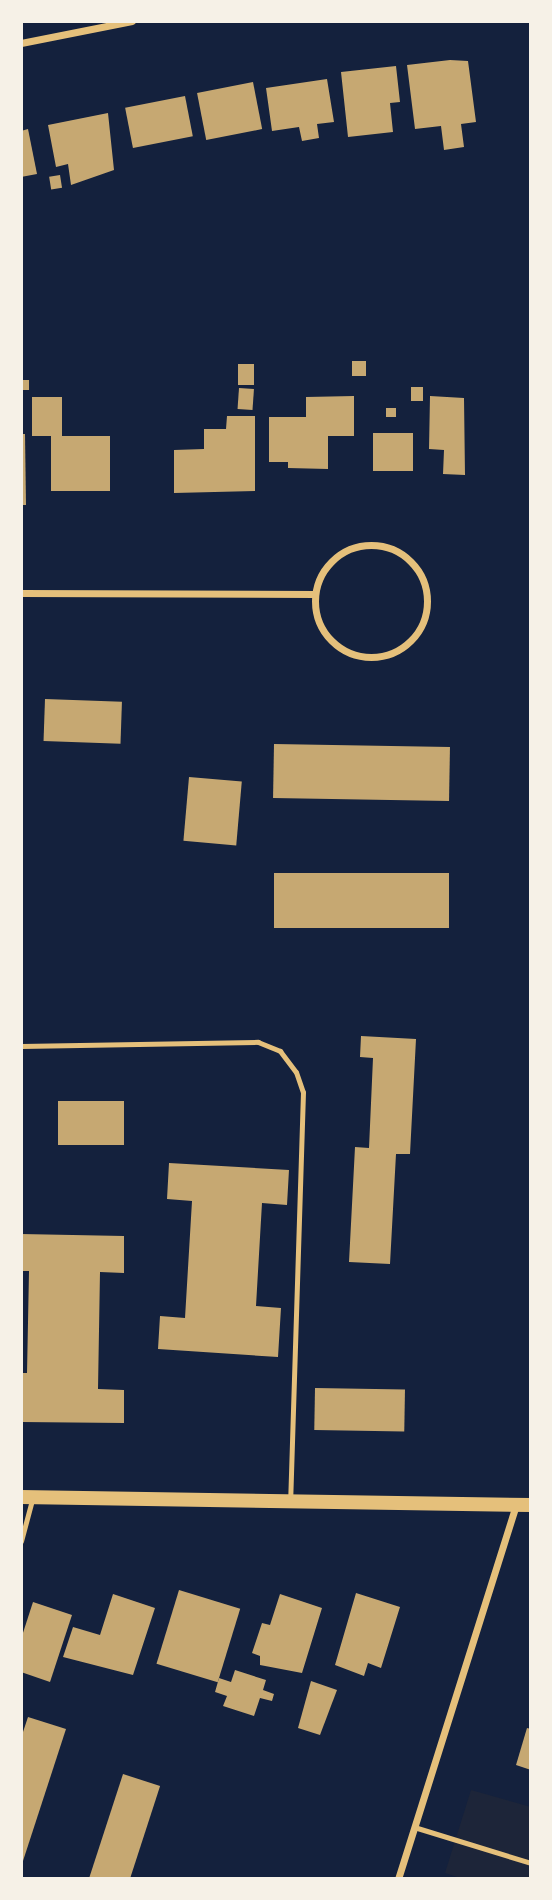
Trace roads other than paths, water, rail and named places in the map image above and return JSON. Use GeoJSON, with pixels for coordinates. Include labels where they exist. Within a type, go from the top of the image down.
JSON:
{"type":"FeatureCollection","features":[{"type":"Feature","properties":{"kind":"main road"},"geometry":{"type":"LineString","coordinates":[[27,1497],[523,1505]]}},
{"type":"Feature","properties":{"kind":"street"},"geometry":{"type":"LineString","coordinates":[[21,43],[132,21]]}},
{"type":"Feature","properties":{"kind":"street"},"geometry":{"type":"LineString","coordinates":[[383,546],[416,566],[426,587],[427,606],[416,635],[392,653],[373,657],[353,654],[324,631],[316,613],[315,594],[332,560],[349,549],[383,546]]}},
{"type":"Feature","properties":{"kind":"street"},"geometry":{"type":"LineString","coordinates":[[21,593],[315,594]]}},
{"type":"Feature","properties":{"kind":"street"},"geometry":{"type":"LineString","coordinates":[[398,1879],[523,1505]]}},
{"type":"Feature","properties":{"kind":"lane"},"geometry":{"type":"LineString","coordinates":[[21,1046],[258,1042],[280,1051],[296,1072],[303,1092],[290,1501]]}},
{"type":"Feature","properties":{"kind":"lane"},"geometry":{"type":"LineString","coordinates":[[21,1541],[27,1497]]}},
{"type":"Feature","properties":{"kind":"lane"},"geometry":{"type":"LineString","coordinates":[[414,1827],[531,1863]]}}]}
